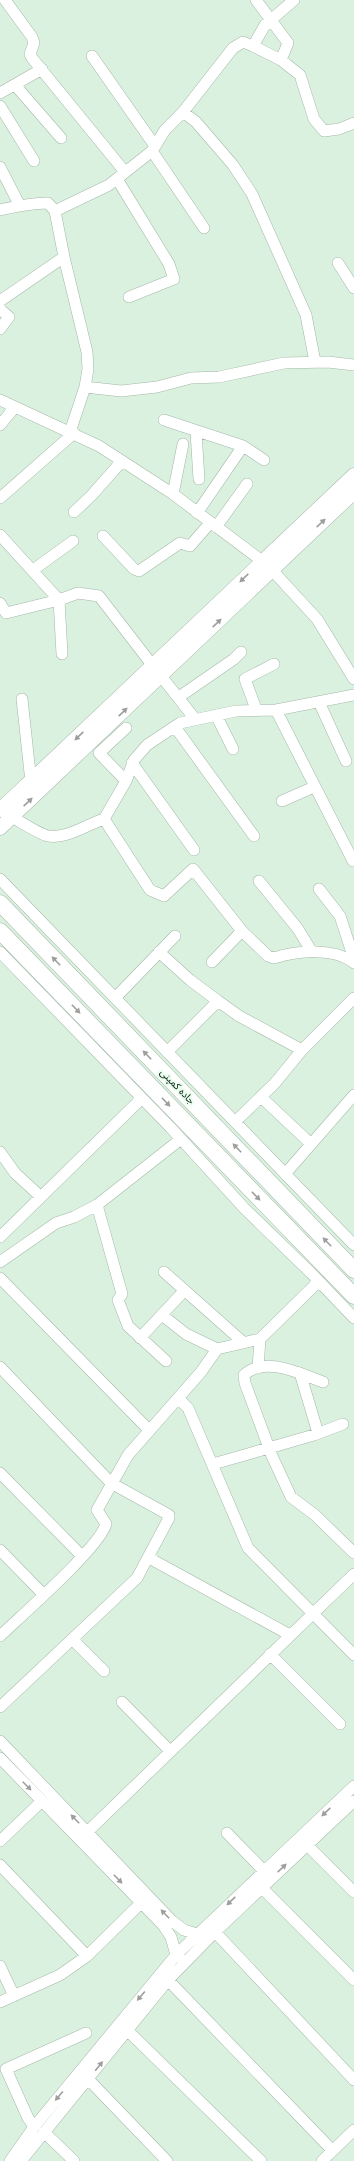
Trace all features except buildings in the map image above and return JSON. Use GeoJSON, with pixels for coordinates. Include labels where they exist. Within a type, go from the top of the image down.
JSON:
{"type":"FeatureCollection","features":[{"type":"Feature","properties":{"kind":"highway","name":"جاده کمپنی"},"geometry":{"type":"LineString","coordinates":[[0,904],[354,1270]]}},
{"type":"Feature","properties":{"kind":"highway","name":"جاده کمپنی"},"geometry":{"type":"LineString","coordinates":[[0,931],[354,1296]]}},
{"type":"Feature","properties":{"kind":"main road"},"geometry":{"type":"LineString","coordinates":[[6,814],[296,538],[354,475]]}},
{"type":"Feature","properties":{"kind":"main road"},"geometry":{"type":"LineString","coordinates":[[296,538],[354,492]]}},
{"type":"Feature","properties":{"kind":"main road"},"geometry":{"type":"LineString","coordinates":[[0,828],[6,814],[31,782],[157,671]]}},
{"type":"Feature","properties":{"kind":"street"},"geometry":{"type":"LineString","coordinates":[[5,0],[32,37],[34,43],[30,54],[121,175],[169,264],[174,279],[129,297]]}},
{"type":"Feature","properties":{"kind":"street"},"geometry":{"type":"LineString","coordinates":[[256,0],[288,43],[282,60]]}},
{"type":"Feature","properties":{"kind":"street"},"geometry":{"type":"LineString","coordinates":[[253,46],[271,20],[294,0]]}},
{"type":"Feature","properties":{"kind":"street"},"geometry":{"type":"LineString","coordinates":[[55,210],[76,200],[86,198],[121,175],[153,149],[165,130],[183,112],[233,48],[243,42],[282,60],[300,75],[314,119],[324,130],[339,129],[354,123]]}},
{"type":"Feature","properties":{"kind":"street"},"geometry":{"type":"LineString","coordinates":[[92,56],[204,228]]}},
{"type":"Feature","properties":{"kind":"street"},"geometry":{"type":"LineString","coordinates":[[0,93],[42,68]]}},
{"type":"Feature","properties":{"kind":"street"},"geometry":{"type":"LineString","coordinates":[[15,85],[61,138]]}},
{"type":"Feature","properties":{"kind":"street"},"geometry":{"type":"LineString","coordinates":[[0,106],[34,161]]}},
{"type":"Feature","properties":{"kind":"street"},"geometry":{"type":"LineString","coordinates":[[183,112],[196,122],[233,165],[252,194],[306,315],[316,362]]}},
{"type":"Feature","properties":{"kind":"street"},"geometry":{"type":"LineString","coordinates":[[0,168],[19,204]]}},
{"type":"Feature","properties":{"kind":"street"},"geometry":{"type":"LineString","coordinates":[[0,210],[19,204],[48,204],[55,210],[64,257],[87,352],[88,369],[85,387],[72,433],[0,498]]}},
{"type":"Feature","properties":{"kind":"street"},"geometry":{"type":"LineString","coordinates":[[0,301],[64,257]]}},
{"type":"Feature","properties":{"kind":"street"},"geometry":{"type":"LineString","coordinates":[[338,263],[354,288]]}},
{"type":"Feature","properties":{"kind":"street"},"geometry":{"type":"LineString","coordinates":[[0,308],[9,316],[0,329]]}},
{"type":"Feature","properties":{"kind":"street"},"geometry":{"type":"LineString","coordinates":[[85,387],[120,391],[158,387],[191,378],[219,377],[284,363],[316,362],[354,365]]}},
{"type":"Feature","properties":{"kind":"street"},"geometry":{"type":"LineString","coordinates":[[0,400],[72,433],[122,460],[173,494],[267,565],[317,619],[354,679]]}},
{"type":"Feature","properties":{"kind":"street"},"geometry":{"type":"LineString","coordinates":[[0,425],[15,407]]}},
{"type":"Feature","properties":{"kind":"street"},"geometry":{"type":"LineString","coordinates":[[164,420],[196,432],[243,446],[264,460]]}},
{"type":"Feature","properties":{"kind":"street"},"geometry":{"type":"LineString","coordinates":[[196,432],[199,479]]}},
{"type":"Feature","properties":{"kind":"street"},"geometry":{"type":"LineString","coordinates":[[173,494],[183,444]]}},
{"type":"Feature","properties":{"kind":"street"},"geometry":{"type":"LineString","coordinates":[[197,513],[243,446]]}},
{"type":"Feature","properties":{"kind":"street"},"geometry":{"type":"LineString","coordinates":[[74,512],[92,495],[122,460]]}},
{"type":"Feature","properties":{"kind":"street"},"geometry":{"type":"LineString","coordinates":[[103,536],[134,569],[139,571],[180,543],[190,546],[213,525],[247,484]]}},
{"type":"Feature","properties":{"kind":"street"},"geometry":{"type":"LineString","coordinates":[[0,535],[59,600],[62,654]]}},
{"type":"Feature","properties":{"kind":"street"},"geometry":{"type":"LineString","coordinates":[[33,570],[73,541]]}},
{"type":"Feature","properties":{"kind":"street"},"geometry":{"type":"LineString","coordinates":[[1,607],[6,613],[59,600],[78,593],[99,596],[195,719]]}},
{"type":"Feature","properties":{"kind":"street"},"geometry":{"type":"LineString","coordinates":[[178,697],[234,659],[241,652]]}},
{"type":"Feature","properties":{"kind":"street"},"geometry":{"type":"LineString","coordinates":[[256,710],[245,679],[274,664]]}},
{"type":"Feature","properties":{"kind":"street"},"geometry":{"type":"LineString","coordinates":[[6,814],[47,836],[74,832],[88,824],[104,819],[126,781],[132,763],[147,745],[175,727],[195,719],[216,714],[256,710],[276,710],[354,695]]}},
{"type":"Feature","properties":{"kind":"street"},"geometry":{"type":"LineString","coordinates":[[22,699],[31,782]]}},
{"type":"Feature","properties":{"kind":"street"},"geometry":{"type":"LineString","coordinates":[[319,702],[346,761]]}},
{"type":"Feature","properties":{"kind":"street"},"geometry":{"type":"LineString","coordinates":[[276,710],[352,861]]}},
{"type":"Feature","properties":{"kind":"street"},"geometry":{"type":"LineString","coordinates":[[216,714],[233,749]]}},
{"type":"Feature","properties":{"kind":"street"},"geometry":{"type":"LineString","coordinates":[[175,727],[254,836]]}},
{"type":"Feature","properties":{"kind":"street"},"geometry":{"type":"LineString","coordinates":[[126,728],[99,753],[126,781]]}},
{"type":"Feature","properties":{"kind":"street"},"geometry":{"type":"LineString","coordinates":[[132,763],[194,850]]}},
{"type":"Feature","properties":{"kind":"street"},"geometry":{"type":"LineString","coordinates":[[282,801],[314,786]]}},
{"type":"Feature","properties":{"kind":"street"},"geometry":{"type":"LineString","coordinates":[[104,819],[150,890],[164,896],[193,869],[242,931],[268,956],[274,958],[312,952],[340,955],[354,963]]}},
{"type":"Feature","properties":{"kind":"street"},"geometry":{"type":"LineString","coordinates":[[0,879],[354,1245]]}},
{"type":"Feature","properties":{"kind":"street"},"geometry":{"type":"LineString","coordinates":[[259,882],[298,929],[312,952]]}},
{"type":"Feature","properties":{"kind":"street"},"geometry":{"type":"LineString","coordinates":[[319,889],[340,916],[354,959]]}},
{"type":"Feature","properties":{"kind":"street"},"geometry":{"type":"LineString","coordinates":[[212,962],[242,931]]}},
{"type":"Feature","properties":{"kind":"street"},"geometry":{"type":"LineString","coordinates":[[115,998],[174,936]]}},
{"type":"Feature","properties":{"kind":"street"},"geometry":{"type":"LineString","coordinates":[[0,952],[181,1139],[245,1209],[319,1281],[354,1318]]}},
{"type":"Feature","properties":{"kind":"street"},"geometry":{"type":"LineString","coordinates":[[159,952],[190,980],[239,1016],[302,1050]]}},
{"type":"Feature","properties":{"kind":"street"},"geometry":{"type":"LineString","coordinates":[[235,1122],[275,1083],[302,1050],[354,998]]}},
{"type":"Feature","properties":{"kind":"street"},"geometry":{"type":"LineString","coordinates":[[166,1052],[218,1001]]}},
{"type":"Feature","properties":{"kind":"street"},"geometry":{"type":"LineString","coordinates":[[285,1174],[354,1095]]}},
{"type":"Feature","properties":{"kind":"street"},"geometry":{"type":"LineString","coordinates":[[261,1097],[311,1144]]}},
{"type":"Feature","properties":{"kind":"street"},"geometry":{"type":"LineString","coordinates":[[0,1237],[141,1099]]}},
{"type":"Feature","properties":{"kind":"street"},"geometry":{"type":"LineString","coordinates":[[0,1262],[56,1223],[74,1217],[97,1205],[181,1139]]}},
{"type":"Feature","properties":{"kind":"street"},"geometry":{"type":"LineString","coordinates":[[0,1152],[15,1173],[41,1197]]}},
{"type":"Feature","properties":{"kind":"street"},"geometry":{"type":"LineString","coordinates":[[97,1205],[122,1294],[118,1300],[128,1326],[166,1361]]}},
{"type":"Feature","properties":{"kind":"street"},"geometry":{"type":"LineString","coordinates":[[164,1272],[244,1343]]}},
{"type":"Feature","properties":{"kind":"street"},"geometry":{"type":"LineString","coordinates":[[0,1278],[149,1430]]}},
{"type":"Feature","properties":{"kind":"street"},"geometry":{"type":"LineString","coordinates":[[162,1315],[186,1334],[217,1349],[260,1339],[319,1281]]}},
{"type":"Feature","properties":{"kind":"street"},"geometry":{"type":"LineString","coordinates":[[140,1338],[184,1291]]}},
{"type":"Feature","properties":{"kind":"street"},"geometry":{"type":"LineString","coordinates":[[258,1368],[260,1339]]}},
{"type":"Feature","properties":{"kind":"street"},"geometry":{"type":"LineString","coordinates":[[0,1636],[82,1556],[104,1531],[106,1524],[97,1510],[128,1455],[202,1372],[217,1349]]}},
{"type":"Feature","properties":{"kind":"street"},"geometry":{"type":"LineString","coordinates":[[0,1367],[111,1483],[169,1515],[149,1558],[137,1578],[0,1707]]}},
{"type":"Feature","properties":{"kind":"street"},"geometry":{"type":"LineString","coordinates":[[323,1382],[281,1367],[258,1368],[248,1371],[244,1375],[245,1383],[269,1448],[291,1497],[315,1515],[354,1553]]}},
{"type":"Feature","properties":{"kind":"street"},"geometry":{"type":"LineString","coordinates":[[300,1374],[318,1433]]}},
{"type":"Feature","properties":{"kind":"street"},"geometry":{"type":"LineString","coordinates":[[178,1398],[188,1408],[248,1548],[354,1655]]}},
{"type":"Feature","properties":{"kind":"street"},"geometry":{"type":"LineString","coordinates":[[213,1464],[318,1433],[343,1424]]}},
{"type":"Feature","properties":{"kind":"street"},"geometry":{"type":"LineString","coordinates":[[0,1473],[82,1556]]}},
{"type":"Feature","properties":{"kind":"street"},"geometry":{"type":"LineString","coordinates":[[0,1550],[43,1594]]}},
{"type":"Feature","properties":{"kind":"street"},"geometry":{"type":"LineString","coordinates":[[149,1558],[290,1634]]}},
{"type":"Feature","properties":{"kind":"street"},"geometry":{"type":"LineString","coordinates":[[83,1836],[290,1634],[354,1574]]}},
{"type":"Feature","properties":{"kind":"street"},"geometry":{"type":"LineString","coordinates":[[72,1639],[104,1671]]}},
{"type":"Feature","properties":{"kind":"street"},"geometry":{"type":"LineString","coordinates":[[270,1654],[340,1724]]}},
{"type":"Feature","properties":{"kind":"street"},"geometry":{"type":"LineString","coordinates":[[122,1702],[170,1751]]}},
{"type":"Feature","properties":{"kind":"street"},"geometry":{"type":"LineString","coordinates":[[0,1741],[141,1903],[163,1925],[172,1938],[176,1954],[184,1963]]}},
{"type":"Feature","properties":{"kind":"street"},"geometry":{"type":"LineString","coordinates":[[0,1758],[42,1801],[83,1836],[172,1921],[184,1930],[201,1938]]}},
{"type":"Feature","properties":{"kind":"street"},"geometry":{"type":"LineString","coordinates":[[10,2161],[88,2079],[168,1980],[184,1963],[201,1938],[263,1870],[354,1786]]}},
{"type":"Feature","properties":{"kind":"street"},"geometry":{"type":"LineString","coordinates":[[0,1841],[42,1801]]}},
{"type":"Feature","properties":{"kind":"street"},"geometry":{"type":"LineString","coordinates":[[21,2161],[35,2135],[176,1954],[201,1938],[215,1932],[354,1801]]}},
{"type":"Feature","properties":{"kind":"street"},"geometry":{"type":"LineString","coordinates":[[227,1834],[263,1870]]}},
{"type":"Feature","properties":{"kind":"street"},"geometry":{"type":"LineString","coordinates":[[307,1845],[354,1892]]}},
{"type":"Feature","properties":{"kind":"street"},"geometry":{"type":"LineString","coordinates":[[0,1865],[87,1956]]}},
{"type":"Feature","properties":{"kind":"street"},"geometry":{"type":"LineString","coordinates":[[262,1888],[354,1980]]}},
{"type":"Feature","properties":{"kind":"street"},"geometry":{"type":"LineString","coordinates":[[0,2002],[60,1975],[87,1956],[141,1903]]}},
{"type":"Feature","properties":{"kind":"street"},"geometry":{"type":"LineString","coordinates":[[215,1932],[354,2080]]}},
{"type":"Feature","properties":{"kind":"street"},"geometry":{"type":"LineString","coordinates":[[0,1966],[14,1996]]}},
{"type":"Feature","properties":{"kind":"street"},"geometry":{"type":"LineString","coordinates":[[168,1980],[332,2150]]}},
{"type":"Feature","properties":{"kind":"street"},"geometry":{"type":"LineString","coordinates":[[127,2030],[261,2161]]}},
{"type":"Feature","properties":{"kind":"street"},"geometry":{"type":"LineString","coordinates":[[74,2161],[35,2135],[6,2069],[86,2033]]}},
{"type":"Feature","properties":{"kind":"street"},"geometry":{"type":"LineString","coordinates":[[88,2079],[167,2161]]}},
{"type":"Feature","properties":{"kind":"street"},"geometry":{"type":"LineString","coordinates":[[322,2161],[354,2130]]}}]}
